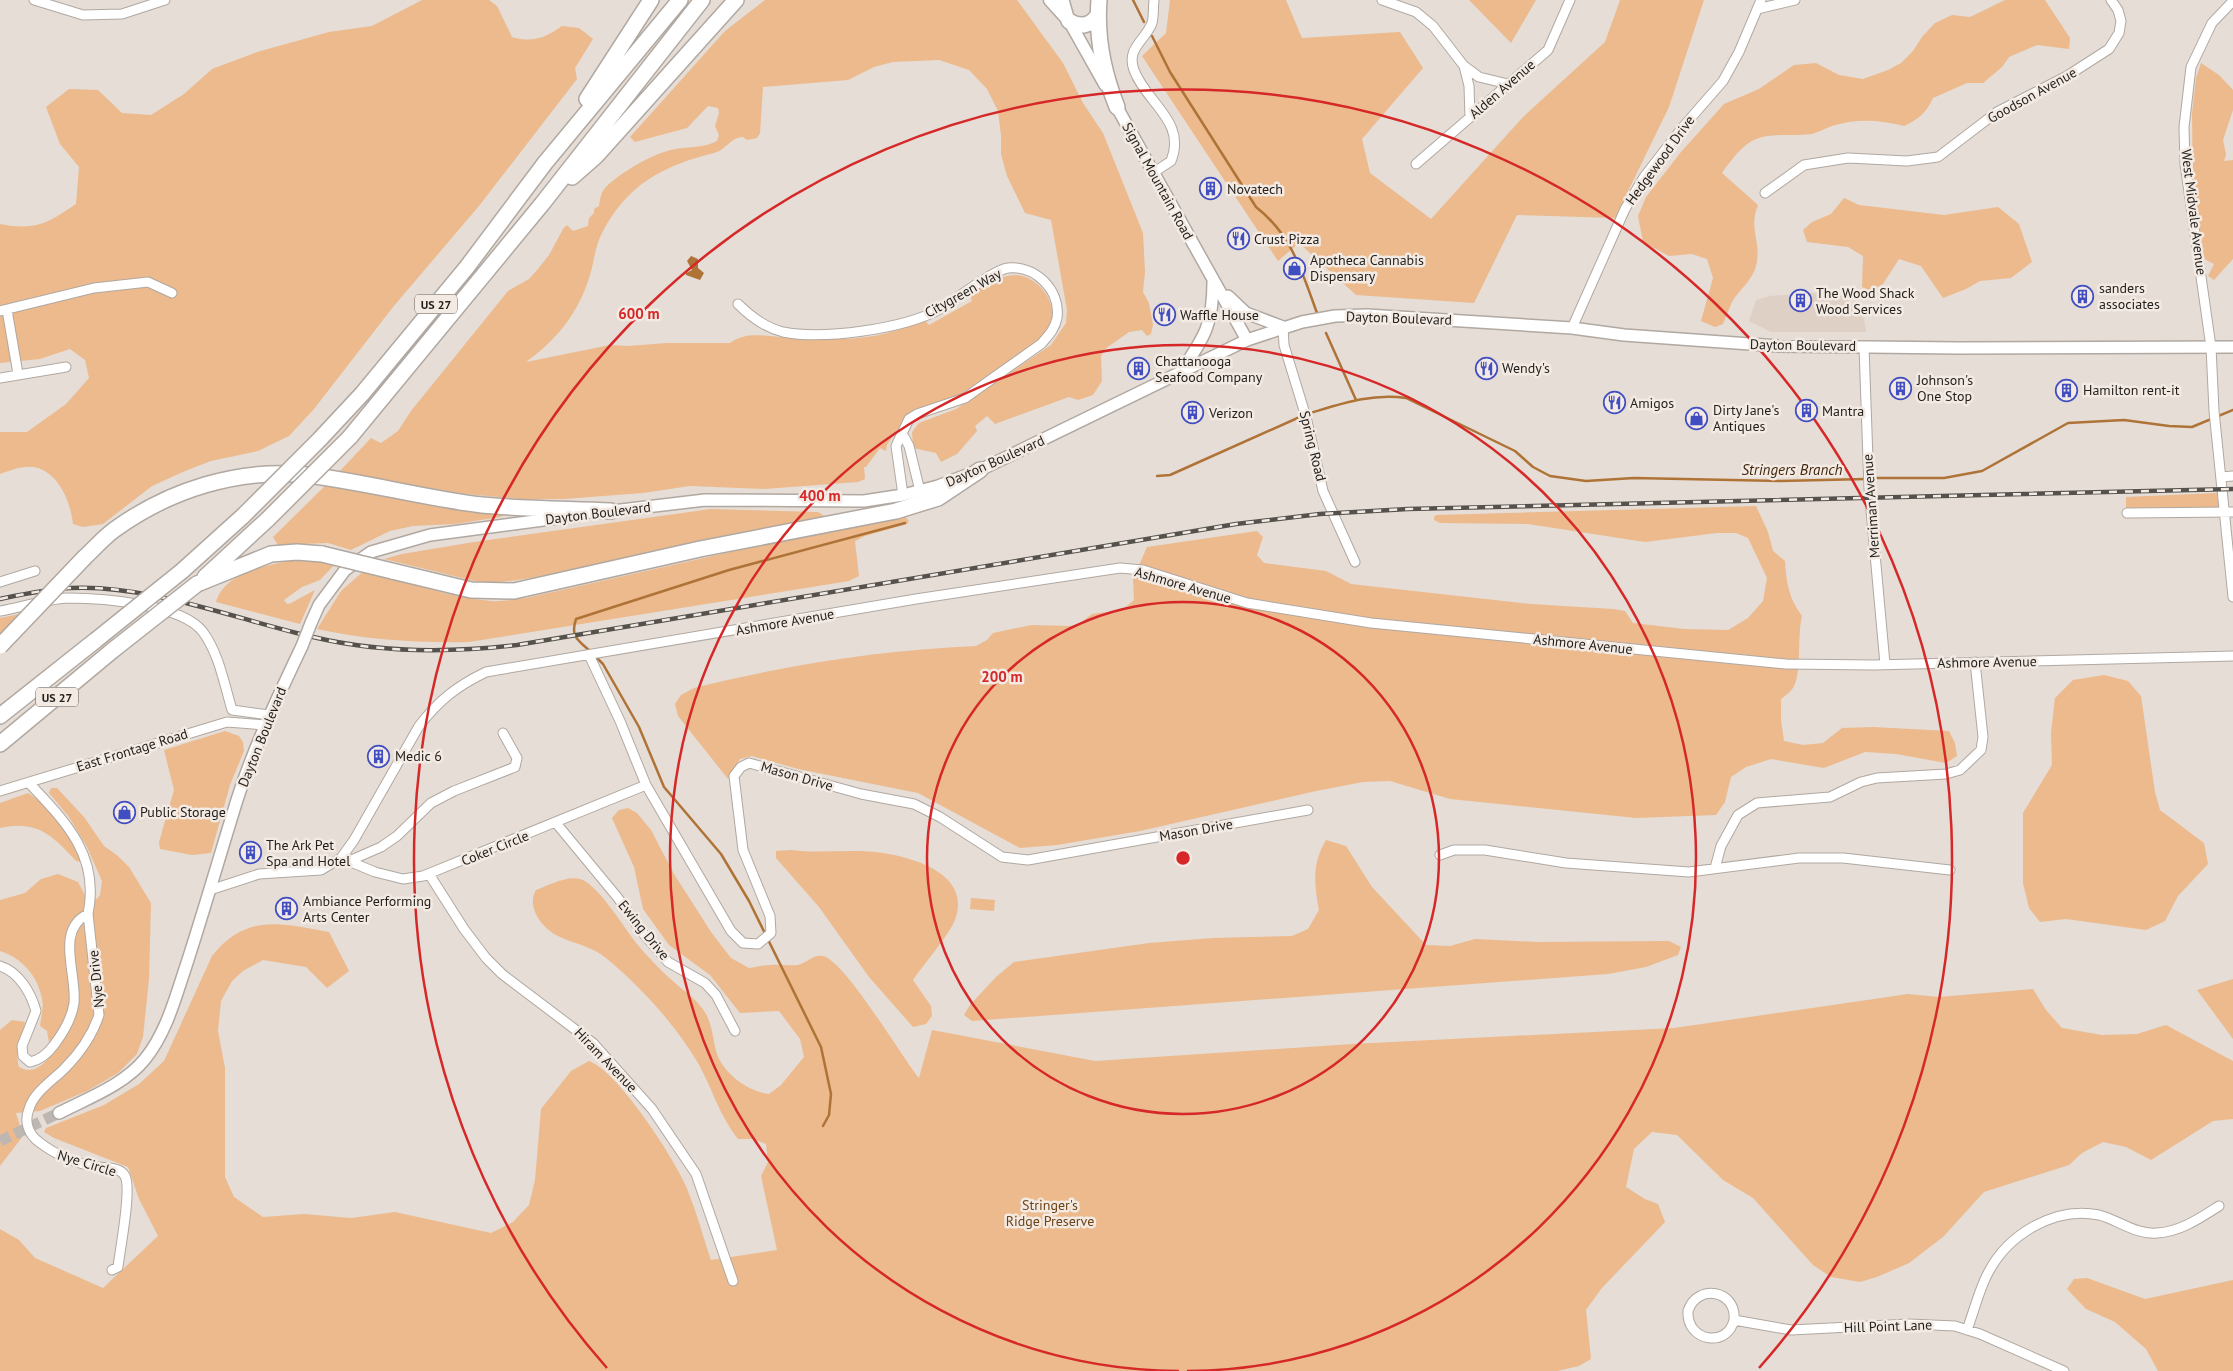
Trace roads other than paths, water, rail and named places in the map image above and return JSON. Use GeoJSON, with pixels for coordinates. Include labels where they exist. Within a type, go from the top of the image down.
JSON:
{"type":"FeatureCollection","features":[{"type":"Feature","properties":{"kind":"highway"},"geometry":{"type":"LineString","coordinates":[[545,163],[651,0]]}},
{"type":"Feature","properties":{"kind":"highway","name":"US 27"},"geometry":{"type":"LineString","coordinates":[[0,716],[182,572],[243,516],[362,394],[466,267],[545,163],[680,0]]}},
{"type":"Feature","properties":{"kind":"highway","name":"US 27"},"geometry":{"type":"LineString","coordinates":[[0,744],[113,650],[197,584],[268,520],[350,437],[542,204],[702,0]]}},
{"type":"Feature","properties":{"kind":"highway"},"geometry":{"type":"LineString","coordinates":[[542,204],[596,156],[736,0]]}},
{"type":"Feature","properties":{"kind":"highway"},"geometry":{"type":"LineString","coordinates":[[1069,21],[1084,25],[1092,22],[1099,8]]}},
{"type":"Feature","properties":{"kind":"highway"},"geometry":{"type":"LineString","coordinates":[[1099,8],[1104,68],[1117,107]]}},
{"type":"Feature","properties":{"kind":"highway"},"geometry":{"type":"LineString","coordinates":[[197,584],[270,554],[297,552],[322,554],[472,590],[514,591],[700,549],[896,511],[938,498],[980,470]]}},
{"type":"Feature","properties":{"kind":"highway"},"geometry":{"type":"LineString","coordinates":[[0,646],[112,531],[161,501],[198,487],[237,477],[305,475],[482,504],[611,511]]}},
{"type":"Feature","properties":{"kind":"main road","name":"Signal Mountain Road"},"geometry":{"type":"LineString","coordinates":[[1050,0],[1069,21],[1247,340]]}},
{"type":"Feature","properties":{"kind":"main road","name":"Signal Mountain Road"},"geometry":{"type":"LineString","coordinates":[[1063,0],[1069,21]]}},
{"type":"Feature","properties":{"kind":"main road"},"geometry":{"type":"LineString","coordinates":[[1213,280],[1246,313],[1284,327]]}},
{"type":"Feature","properties":{"kind":"main road"},"geometry":{"type":"LineString","coordinates":[[1182,371],[1207,331],[1212,316],[1213,280]]}},
{"type":"Feature","properties":{"kind":"main road","name":"Dayton Boulevard"},"geometry":{"type":"LineString","coordinates":[[59,1113],[103,1091],[126,1076],[145,1059],[160,1036],[173,1006],[251,757],[267,720],[302,646],[310,623],[324,599],[345,570],[371,552],[430,535],[705,500],[864,501],[904,495],[980,470],[1247,340],[1284,327],[1335,316],[1367,315],[1572,328],[1624,335],[1738,344],[1958,348],[2233,347]]}},
{"type":"Feature","properties":{"kind":"street"},"geometry":{"type":"LineString","coordinates":[[34,0],[83,15],[122,14],[165,0]]}},
{"type":"Feature","properties":{"kind":"street"},"geometry":{"type":"LineString","coordinates":[[1153,173],[1170,161],[1176,143],[1173,130],[1134,71],[1132,56],[1134,48],[1152,22],[1154,0]]}},
{"type":"Feature","properties":{"kind":"street"},"geometry":{"type":"LineString","coordinates":[[1382,0],[1416,12],[1433,26],[1464,66],[1479,77],[1508,84]]}},
{"type":"Feature","properties":{"kind":"street","name":"Alden Avenue"},"geometry":{"type":"LineString","coordinates":[[1416,164],[1548,50],[1570,0]]}},
{"type":"Feature","properties":{"kind":"street","name":"Hedgewood Drive"},"geometry":{"type":"LineString","coordinates":[[1572,328],[1625,209],[1644,177],[1682,128],[1723,81],[1739,52],[1761,0]]}},
{"type":"Feature","properties":{"kind":"street"},"geometry":{"type":"LineString","coordinates":[[1757,9],[1794,0]]}},
{"type":"Feature","properties":{"kind":"street","name":"Goodson Avenue"},"geometry":{"type":"LineString","coordinates":[[1766,193],[1804,165],[1848,158],[1907,161],[1938,157],[1997,112],[2067,76],[2109,49],[2119,33],[2121,21],[2118,10],[2111,0]]}},
{"type":"Feature","properties":{"kind":"street","name":"West Midvale Avenue"},"geometry":{"type":"LineString","coordinates":[[2233,1],[2212,23],[2191,68],[2184,127],[2186,164],[2210,347],[2220,477],[2229,512],[2233,597]]}},
{"type":"Feature","properties":{"kind":"street"},"geometry":{"type":"LineString","coordinates":[[1464,66],[1469,86],[1470,117]]}},
{"type":"Feature","properties":{"kind":"street","name":"Citygreen Way"},"geometry":{"type":"LineString","coordinates":[[738,304],[759,321],[782,332],[859,331],[893,327],[938,310],[1007,268],[1026,270],[1040,277],[1048,286],[1056,301],[1057,318],[1051,333],[1042,344],[965,398],[911,417],[896,446],[904,495]]}},
{"type":"Feature","properties":{"kind":"street"},"geometry":{"type":"LineString","coordinates":[[18,374],[4,310],[94,288],[148,282],[172,293]]}},
{"type":"Feature","properties":{"kind":"street","name":"Spring Road"},"geometry":{"type":"LineString","coordinates":[[1284,327],[1284,345],[1306,417],[1323,491],[1355,562]]}},
{"type":"Feature","properties":{"kind":"street","name":"Merriman Avenue"},"geometry":{"type":"LineString","coordinates":[[1864,347],[1868,474],[1885,664]]}},
{"type":"Feature","properties":{"kind":"street"},"geometry":{"type":"LineString","coordinates":[[0,378],[66,367]]}},
{"type":"Feature","properties":{"kind":"street"},"geometry":{"type":"LineString","coordinates":[[902,433],[909,446],[920,491]]}},
{"type":"Feature","properties":{"kind":"street"},"geometry":{"type":"LineString","coordinates":[[2220,477],[2233,476]]}},
{"type":"Feature","properties":{"kind":"street"},"geometry":{"type":"LineString","coordinates":[[2127,513],[2229,512]]}},
{"type":"Feature","properties":{"kind":"street","name":"Ashmore Avenue"},"geometry":{"type":"LineString","coordinates":[[210,890],[259,874],[321,870],[345,859],[419,726],[432,709],[458,686],[486,672],[925,598],[1120,568],[1143,570],[1247,604],[1371,623],[1786,664],[1885,664],[2233,656]]}},
{"type":"Feature","properties":{"kind":"street"},"geometry":{"type":"LineString","coordinates":[[0,582],[34,572]]}},
{"type":"Feature","properties":{"kind":"street"},"geometry":{"type":"LineString","coordinates":[[0,611],[66,598],[103,600],[174,612],[188,618],[202,630],[215,652],[232,710],[267,720]]}},
{"type":"Feature","properties":{"kind":"street","name":"Mason Drive"},"geometry":{"type":"LineString","coordinates":[[589,655],[620,721],[646,785],[731,931],[743,943],[758,944],[771,933],[770,916],[743,850],[734,776],[741,767],[749,763],[861,794],[914,804],[940,817],[1002,857],[1028,860],[1308,810]]}},
{"type":"Feature","properties":{"kind":"street"},"geometry":{"type":"LineString","coordinates":[[1715,868],[1721,846],[1738,815],[1757,803],[1830,797],[1861,782],[1878,778],[1946,774],[1960,770],[1981,750],[1983,737],[1975,662]]}},
{"type":"Feature","properties":{"kind":"street","name":"East Frontage Road"},"geometry":{"type":"LineString","coordinates":[[0,791],[227,722],[267,720]]}},
{"type":"Feature","properties":{"kind":"street"},"geometry":{"type":"LineString","coordinates":[[345,859],[382,847],[397,836],[430,803],[463,787],[515,767],[517,758],[503,733]]}},
{"type":"Feature","properties":{"kind":"street","name":"Nye Drive"},"geometry":{"type":"LineString","coordinates":[[26,1121],[29,1107],[37,1095],[85,1044],[99,1016],[88,914],[91,902],[90,872],[79,845],[63,819],[29,782]]}},
{"type":"Feature","properties":{"kind":"street","name":"Coker Circle"},"geometry":{"type":"LineString","coordinates":[[345,859],[375,872],[403,879],[429,874],[646,785]]}},
{"type":"Feature","properties":{"kind":"street","name":"Ewing Drive"},"geometry":{"type":"LineString","coordinates":[[556,823],[668,962],[705,983],[716,995],[735,1031]]}},
{"type":"Feature","properties":{"kind":"street"},"geometry":{"type":"LineString","coordinates":[[1440,855],[1454,850],[1485,850],[1566,863],[1689,872],[1799,858],[1843,858],[1950,870]]}},
{"type":"Feature","properties":{"kind":"street","name":"Hiram Avenue"},"geometry":{"type":"LineString","coordinates":[[429,874],[464,929],[486,958],[502,974],[594,1043],[652,1109],[696,1174],[733,1281]]}},
{"type":"Feature","properties":{"kind":"street"},"geometry":{"type":"LineString","coordinates":[[0,966],[19,979],[31,995],[36,1011],[22,1046],[23,1056],[30,1062],[36,1061],[48,1053],[68,1023],[74,1004],[69,944],[71,927],[78,919],[88,914]]}},
{"type":"Feature","properties":{"kind":"street","name":"Nye Circle"},"geometry":{"type":"LineString","coordinates":[[26,1121],[32,1137],[51,1151],[70,1160],[114,1168],[124,1174],[128,1185],[121,1243],[118,1266],[112,1270]]}},
{"type":"Feature","properties":{"kind":"street"},"geometry":{"type":"LineString","coordinates":[[1967,1330],[1987,1274],[1998,1256],[2019,1236],[2040,1223],[2066,1215],[2093,1215],[2144,1232],[2157,1233],[2183,1227],[2218,1206]]}},
{"type":"Feature","properties":{"kind":"street"},"geometry":{"type":"LineString","coordinates":[[1707,1292],[1717,1293],[1726,1297],[1731,1304],[1734,1320],[1731,1328],[1725,1334],[1716,1338],[1705,1338],[1692,1328],[1688,1311],[1692,1302],[1698,1296],[1707,1292]]}},
{"type":"Feature","properties":{"kind":"street","name":"Hill Point Lane"},"geometry":{"type":"LineString","coordinates":[[1734,1320],[1791,1330],[1923,1324],[1967,1330],[2064,1371]]}},
{"type":"Feature","properties":{"kind":"waterway"},"geometry":{"type":"LineString","coordinates":[[1133,0],[1144,22]]}},
{"type":"Feature","properties":{"kind":"waterway"},"geometry":{"type":"LineString","coordinates":[[1152,36],[1170,72],[1256,207],[1279,230],[1287,242],[1301,269],[1317,313]]}},
{"type":"Feature","properties":{"kind":"waterway"},"geometry":{"type":"LineString","coordinates":[[1326,333],[1356,400]]}},
{"type":"Feature","properties":{"kind":"waterway","name":"Stringers Branch"},"geometry":{"type":"LineString","coordinates":[[1307,414],[1368,398],[1406,398],[1515,451],[1533,467],[1550,476],[1586,481],[1634,478],[1780,481],[1866,479]]}},
{"type":"Feature","properties":{"kind":"waterway","name":"Stringers Branch"},"geometry":{"type":"LineString","coordinates":[[1871,478],[1944,478],[1982,471],[2068,423],[2124,420],[2192,427],[2233,410]]}},
{"type":"Feature","properties":{"kind":"waterway"},"geometry":{"type":"LineString","coordinates":[[1157,476],[1170,475],[1302,416]]}},
{"type":"Feature","properties":{"kind":"waterway"},"geometry":{"type":"LineString","coordinates":[[591,652],[576,638],[574,630],[576,619],[729,570],[905,523]]}},
{"type":"Feature","properties":{"kind":"waterway"},"geometry":{"type":"LineString","coordinates":[[595,656],[603,664],[639,727],[664,787],[721,854],[749,901],[821,1047],[831,1094],[829,1115],[823,1126]]}},
{"type":"Feature","properties":{"kind":"tunnel"},"geometry":{"type":"LineString","coordinates":[[0,1141],[59,1113]]}},
{"type":"Feature","properties":{"kind":"railway"},"geometry":{"type":"LineString","coordinates":[[0,599],[53,589],[100,588],[162,597],[284,630],[364,646],[415,650],[491,648],[1236,524],[1320,514],[1408,509],[2233,489]]}},
{"type":"Feature","properties":{"kind":"place","name":"Novatech"},"geometry":{"type":"Point","coordinates":[1211,189]}},
{"type":"Feature","properties":{"kind":"place","name":"Crust Pizza"},"geometry":{"type":"Point","coordinates":[1238,239]}},
{"type":"Feature","properties":{"kind":"place","name":"Apotheca Cannabis Dispensary"},"geometry":{"type":"Point","coordinates":[1294,268]}},
{"type":"Feature","properties":{"kind":"place","name":"sanders associates"},"geometry":{"type":"Point","coordinates":[2083,296]}},
{"type":"Feature","properties":{"kind":"place","name":"The Wood Shack Wood Services"},"geometry":{"type":"Point","coordinates":[1800,301]}},
{"type":"Feature","properties":{"kind":"place","name":"Waffle House"},"geometry":{"type":"Point","coordinates":[1164,315]}},
{"type":"Feature","properties":{"kind":"place","name":"Wendy's"},"geometry":{"type":"Point","coordinates":[1486,368]}},
{"type":"Feature","properties":{"kind":"place","name":"Chattanooga Seafood Company"},"geometry":{"type":"Point","coordinates":[1139,369]}},
{"type":"Feature","properties":{"kind":"place","name":"Johnson's One Stop"},"geometry":{"type":"Point","coordinates":[1901,388]}},
{"type":"Feature","properties":{"kind":"place","name":"Hamilton rent-it"},"geometry":{"type":"Point","coordinates":[2067,390]}},
{"type":"Feature","properties":{"kind":"place","name":"Amigos"},"geometry":{"type":"Point","coordinates":[1614,403]}},
{"type":"Feature","properties":{"kind":"place","name":"Mantra"},"geometry":{"type":"Point","coordinates":[1806,411]}},
{"type":"Feature","properties":{"kind":"place","name":"Verizon"},"geometry":{"type":"Point","coordinates":[1193,413]}},
{"type":"Feature","properties":{"kind":"place","name":"Dirty Jane's Antiques"},"geometry":{"type":"Point","coordinates":[1697,418]}},
{"type":"Feature","properties":{"kind":"place","name":"Medic 6"},"geometry":{"type":"Point","coordinates":[379,756]}},
{"type":"Feature","properties":{"kind":"place","name":"Public Storage"},"geometry":{"type":"Point","coordinates":[124,812]}},
{"type":"Feature","properties":{"kind":"place","name":"The Ark Pet Spa and Hotel"},"geometry":{"type":"Point","coordinates":[250,853]}},
{"type":"Feature","properties":{"kind":"place","name":"Ambiance Performing Arts Center"},"geometry":{"type":"Point","coordinates":[287,909]}},
{"type":"Feature","properties":{"kind":"park label","name":"Stringer's Ridge Preserve"},"geometry":{"type":"Point","coordinates":[1050,1214]}}]}
